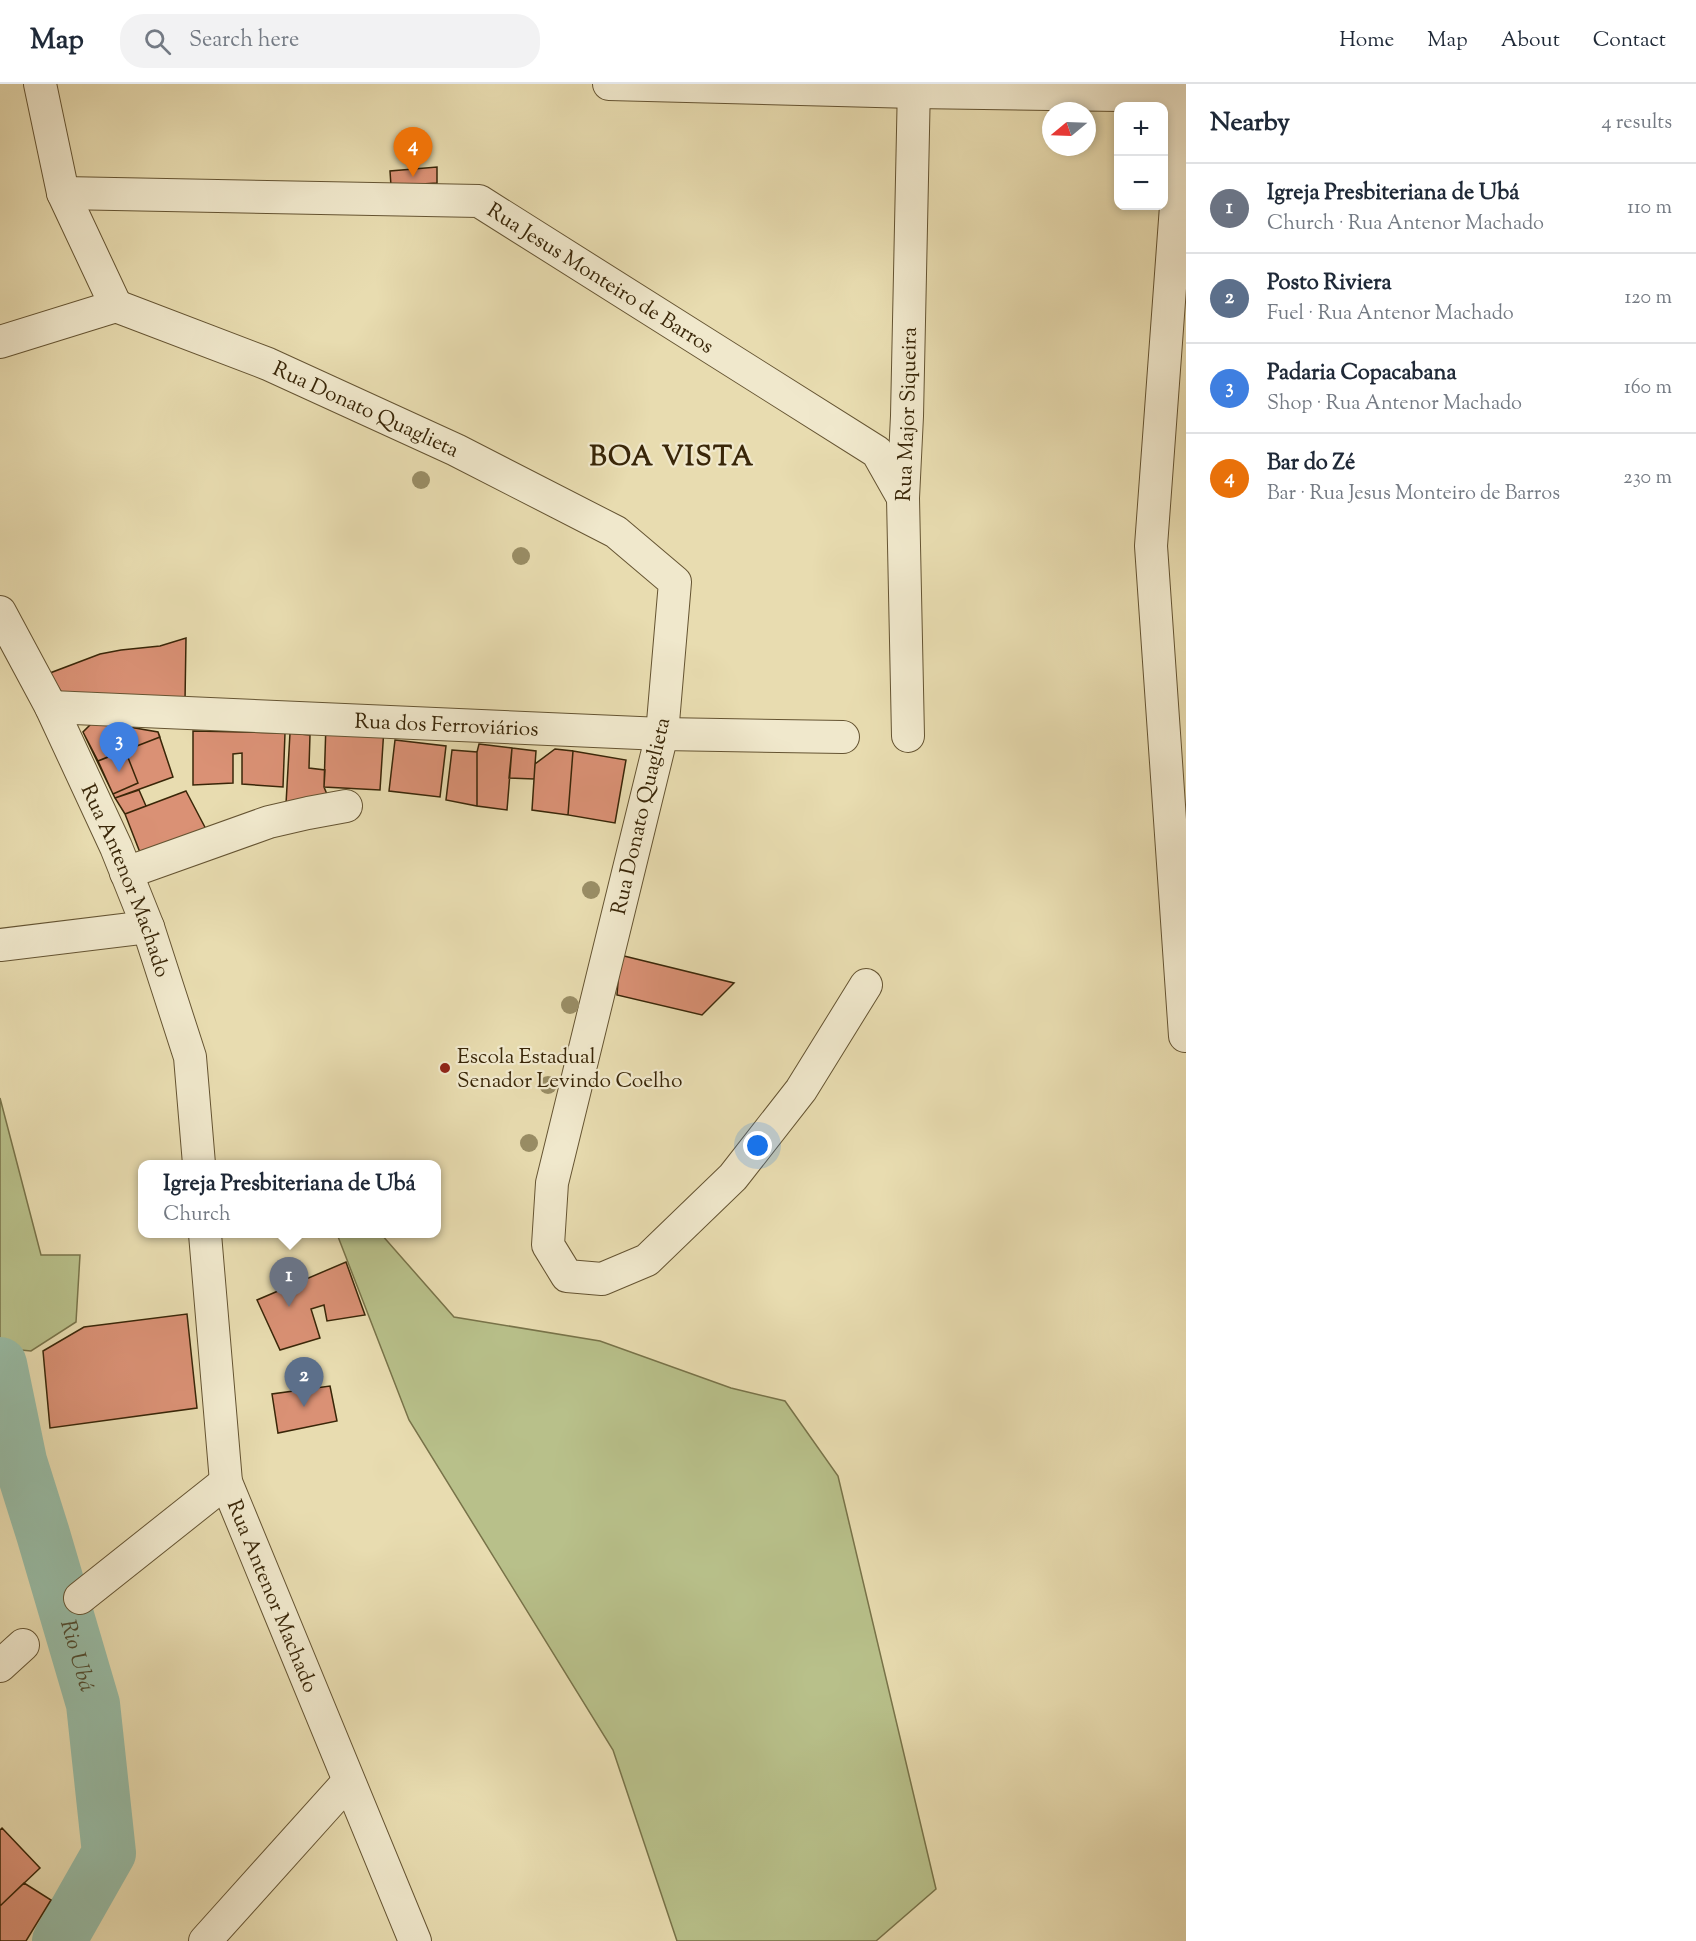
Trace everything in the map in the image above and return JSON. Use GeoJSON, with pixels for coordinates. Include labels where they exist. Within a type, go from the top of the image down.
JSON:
{"type":"FeatureCollection","features":[{"type":"Feature","properties":{"kind":"street"},"geometry":{"type":"LineString","coordinates":[[0,342],[116,306],[63,193],[40,84]]}},
{"type":"Feature","properties":{"kind":"street"},"geometry":{"type":"LineString","coordinates":[[609,84],[1185,90],[1151,546],[1185,1036]]}},
{"type":"Feature","properties":{"kind":"street","name":"Rua Major Siqueira"},"geometry":{"type":"LineString","coordinates":[[908,736],[903,498],[908,393],[914,88]]}},
{"type":"Feature","properties":{"kind":"street","name":"Rua Jesus Monteiro de Barros"},"geometry":{"type":"LineString","coordinates":[[63,193],[479,201],[877,452],[903,498]]}},
{"type":"Feature","properties":{"kind":"street","name":"Rua Donato Quaglieta"},"geometry":{"type":"LineString","coordinates":[[116,306],[268,363],[456,450],[616,532],[675,582],[662,734],[552,1183],[548,1245],[567,1276],[602,1279],[647,1260],[733,1177],[801,1090],[866,985]]}},
{"type":"Feature","properties":{"kind":"street","name":"Rua Antenor Machado"},"geometry":{"type":"LineString","coordinates":[[0,612],[51,707],[116,847],[147,927],[190,1057],[199,1160]]}},
{"type":"Feature","properties":{"kind":"street","name":"Rua dos Ferroviários"},"geometry":{"type":"LineString","coordinates":[[51,707],[662,734],[843,737]]}},
{"type":"Feature","properties":{"kind":"street"},"geometry":{"type":"LineString","coordinates":[[126,873],[269,822],[346,806]]}},
{"type":"Feature","properties":{"kind":"street"},"geometry":{"type":"LineString","coordinates":[[0,945],[147,927]]}},
{"type":"Feature","properties":{"kind":"street","name":"Rua Antenor Machado"},"geometry":{"type":"LineString","coordinates":[[205,1238],[226,1482],[415,1941]]}},
{"type":"Feature","properties":{"kind":"street"},"geometry":{"type":"LineString","coordinates":[[80,1598],[226,1482]]}},
{"type":"Feature","properties":{"kind":"street"},"geometry":{"type":"LineString","coordinates":[[0,1666],[23,1645]]}},
{"type":"Feature","properties":{"kind":"street"},"geometry":{"type":"LineString","coordinates":[[205,1941],[348,1782]]}},
{"type":"Feature","properties":{"kind":"green space"},"geometry":{"type":"Polygon","coordinates":[[[0,1098],[41,1255],[80,1255],[76,1322],[31,1351],[0,1348],[0,1098]]]}},
{"type":"Feature","properties":{"kind":"green space"},"geometry":{"type":"Polygon","coordinates":[[[339,1238],[385,1238],[454,1317],[600,1341],[731,1388],[785,1401],[838,1476],[936,1889],[876,1941],[677,1941],[613,1750],[409,1420],[339,1238]]]}},
{"type":"Feature","properties":{"kind":"building"},"geometry":{"type":"Polygon","coordinates":[[[437,167],[437,183],[391,186],[390,171],[437,167]]]}},
{"type":"Feature","properties":{"kind":"building"},"geometry":{"type":"Polygon","coordinates":[[[186,638],[185,701],[61,692],[50,673],[100,654],[160,646],[186,638]]]}},
{"type":"Feature","properties":{"kind":"building"},"geometry":{"type":"Polygon","coordinates":[[[94,721],[158,732],[173,777],[115,798],[83,732],[94,721]]]}},
{"type":"Feature","properties":{"kind":"building"},"geometry":{"type":"Polygon","coordinates":[[[94,721],[158,732],[160,737],[98,761],[83,732],[94,721]]]}},
{"type":"Feature","properties":{"kind":"building"},"geometry":{"type":"Polygon","coordinates":[[[326,723],[384,728],[380,790],[324,787],[326,723]]]}},
{"type":"Feature","properties":{"kind":"building"},"geometry":{"type":"Polygon","coordinates":[[[193,731],[285,733],[283,787],[242,784],[242,753],[233,754],[233,783],[193,785],[193,731]]]}},
{"type":"Feature","properties":{"kind":"building"},"geometry":{"type":"Polygon","coordinates":[[[290,733],[310,735],[309,768],[325,770],[324,787],[331,804],[286,804],[290,733]]]}},
{"type":"Feature","properties":{"kind":"building"},"geometry":{"type":"Polygon","coordinates":[[[395,740],[446,746],[440,797],[389,791],[395,740]]]}},
{"type":"Feature","properties":{"kind":"building"},"geometry":{"type":"Polygon","coordinates":[[[479,744],[512,748],[507,810],[477,806],[479,744]]]}},
{"type":"Feature","properties":{"kind":"building"},"geometry":{"type":"Polygon","coordinates":[[[512,748],[536,751],[534,779],[509,778],[512,748]]]}},
{"type":"Feature","properties":{"kind":"building"},"geometry":{"type":"Polygon","coordinates":[[[555,749],[573,751],[568,815],[532,810],[535,764],[555,749]]]}},
{"type":"Feature","properties":{"kind":"building"},"geometry":{"type":"Polygon","coordinates":[[[125,750],[138,783],[113,794],[98,761],[125,750]]]}},
{"type":"Feature","properties":{"kind":"building"},"geometry":{"type":"Polygon","coordinates":[[[452,750],[477,752],[477,806],[446,800],[452,750]]]}},
{"type":"Feature","properties":{"kind":"building"},"geometry":{"type":"Polygon","coordinates":[[[573,751],[626,760],[615,823],[568,815],[573,751]]]}},
{"type":"Feature","properties":{"kind":"building"},"geometry":{"type":"Polygon","coordinates":[[[139,790],[146,806],[125,814],[115,798],[139,790]]]}},
{"type":"Feature","properties":{"kind":"building"},"geometry":{"type":"Polygon","coordinates":[[[186,791],[208,833],[141,855],[125,814],[186,791]]]}},
{"type":"Feature","properties":{"kind":"building"},"geometry":{"type":"Polygon","coordinates":[[[620,955],[734,983],[702,1015],[617,995],[620,955]]]}},
{"type":"Feature","properties":{"kind":"building"},"geometry":{"type":"Polygon","coordinates":[[[346,1262],[365,1315],[327,1321],[324,1305],[311,1309],[320,1338],[280,1350],[257,1300],[346,1262]]]}},
{"type":"Feature","properties":{"kind":"building"},"geometry":{"type":"Polygon","coordinates":[[[187,1314],[197,1408],[50,1428],[43,1351],[84,1327],[187,1314]]]}},
{"type":"Feature","properties":{"kind":"building"},"geometry":{"type":"Polygon","coordinates":[[[330,1386],[337,1421],[278,1433],[272,1394],[330,1386]]]}},
{"type":"Feature","properties":{"kind":"building"},"geometry":{"type":"Polygon","coordinates":[[[2,1828],[40,1868],[0,1906],[0,1830],[2,1828]]]}},
{"type":"Feature","properties":{"kind":"building"},"geometry":{"type":"Polygon","coordinates":[[[24,1883],[51,1900],[26,1941],[0,1941],[0,1906],[24,1883]]]}},
{"type":"Feature","properties":{"kind":"waterway","name":"Rio Ubá"},"geometry":{"type":"LineString","coordinates":[[0,1364],[20,1461],[93,1704],[109,1853],[59,1941]]}},
{"type":"Feature","properties":{"kind":"place","name":"Bar do Zé"},"geometry":{"type":"Point","coordinates":[413,177]}},
{"type":"Feature","properties":{"kind":"place","name":"Padaria Copacabana"},"geometry":{"type":"Point","coordinates":[119,772]}},
{"type":"Feature","properties":{"kind":"place","name":"Escola Estadual Senador Levindo Coelho"},"geometry":{"type":"Point","coordinates":[445,1068]}},
{"type":"Feature","properties":{"kind":"place","name":"Igreja Presbiteriana de Ubá"},"geometry":{"type":"Point","coordinates":[289,1307]}},
{"type":"Feature","properties":{"kind":"place","name":"Posto Riviera"},"geometry":{"type":"Point","coordinates":[304,1407]}},
{"type":"Feature","properties":{"kind":"district","name":"BOA VISTA"},"geometry":{"type":"Point","coordinates":[672,456]}}]}
